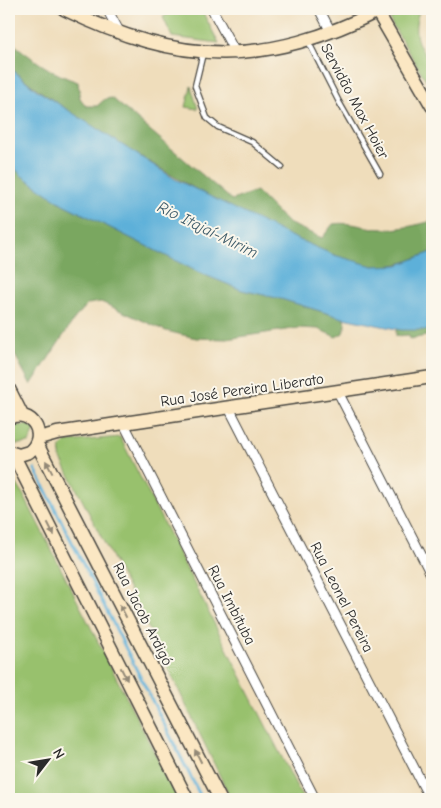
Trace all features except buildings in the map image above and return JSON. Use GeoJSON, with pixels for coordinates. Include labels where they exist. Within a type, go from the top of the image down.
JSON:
{"type":"FeatureCollection","features":[{"type":"Feature","properties":{"kind":"main road"},"geometry":{"type":"LineString","coordinates":[[64,9],[120,33],[170,48],[203,53],[236,54],[307,40],[331,32],[379,10],[432,106]]}},
{"type":"Feature","properties":{"kind":"main road","name":"Rua José Pereira Liberato"},"geometry":{"type":"LineString","coordinates":[[11,453],[30,452],[38,441],[57,433],[432,377]]}},
{"type":"Feature","properties":{"kind":"main road"},"geometry":{"type":"LineString","coordinates":[[9,389],[22,415],[9,418]]}},
{"type":"Feature","properties":{"kind":"main road","name":"Rua José Pereira Liberato"},"geometry":{"type":"LineString","coordinates":[[22,415],[36,425],[57,433]]}},
{"type":"Feature","properties":{"kind":"main road","name":"Rua Jacob Ardigó"},"geometry":{"type":"LineString","coordinates":[[36,425],[38,441],[220,799]]}},
{"type":"Feature","properties":{"kind":"main road"},"geometry":{"type":"LineString","coordinates":[[11,453],[187,799]]}},
{"type":"Feature","properties":{"kind":"street"},"geometry":{"type":"LineString","coordinates":[[107,9],[120,33]]}},
{"type":"Feature","properties":{"kind":"street"},"geometry":{"type":"LineString","coordinates":[[212,9],[236,54]]}},
{"type":"Feature","properties":{"kind":"street"},"geometry":{"type":"LineString","coordinates":[[319,9],[331,32]]}},
{"type":"Feature","properties":{"kind":"street"},"geometry":{"type":"LineString","coordinates":[[338,392],[432,576]]}},
{"type":"Feature","properties":{"kind":"street","name":"Rua Leonel Pereira"},"geometry":{"type":"LineString","coordinates":[[229,408],[430,799]]}},
{"type":"Feature","properties":{"kind":"street","name":"Rua Imbituba"},"geometry":{"type":"LineString","coordinates":[[124,424],[315,799]]}},
{"type":"Feature","properties":{"kind":"lane","name":"Servidão Max Hoier"},"geometry":{"type":"LineString","coordinates":[[307,40],[339,102],[380,174]]}},
{"type":"Feature","properties":{"kind":"lane"},"geometry":{"type":"LineString","coordinates":[[203,53],[195,86],[207,118],[218,127],[252,142],[282,167]]}},
{"type":"Feature","properties":{"kind":"green space"},"geometry":{"type":"Polygon","coordinates":[[[178,9],[201,9],[219,43],[172,37],[163,17],[178,9]]]}},
{"type":"Feature","properties":{"kind":"green space"},"geometry":{"type":"Polygon","coordinates":[[[402,9],[420,9],[416,23],[417,37],[422,50],[432,61],[432,90],[390,21],[394,14],[402,9]]]}},
{"type":"Feature","properties":{"kind":"green space"},"geometry":{"type":"Polygon","coordinates":[[[9,40],[50,70],[78,82],[80,98],[86,106],[97,106],[105,99],[112,98],[232,200],[256,191],[288,223],[322,238],[333,224],[340,223],[378,229],[391,229],[432,221],[432,252],[397,264],[382,266],[366,265],[330,254],[253,219],[154,165],[32,85],[9,67],[9,40]]]}},
{"type":"Feature","properties":{"kind":"green space"},"geometry":{"type":"Polygon","coordinates":[[[191,86],[198,109],[186,107],[191,86]]]}},
{"type":"Feature","properties":{"kind":"green space"},"geometry":{"type":"Polygon","coordinates":[[[9,162],[22,176],[63,204],[200,273],[242,290],[281,299],[343,318],[346,324],[343,333],[336,337],[318,329],[299,328],[226,339],[196,338],[166,331],[101,302],[88,304],[75,318],[31,385],[9,344],[9,162]]]}},
{"type":"Feature","properties":{"kind":"green space"},"geometry":{"type":"Polygon","coordinates":[[[396,329],[432,330],[432,335],[410,339],[409,335],[396,336],[396,329]]]}},
{"type":"Feature","properties":{"kind":"green space"},"geometry":{"type":"Polygon","coordinates":[[[29,425],[35,430],[29,443],[9,445],[9,426],[29,425]]]}},
{"type":"Feature","properties":{"kind":"green space"},"geometry":{"type":"Polygon","coordinates":[[[120,437],[303,799],[231,799],[156,643],[60,457],[61,447],[66,442],[120,437]]]}},
{"type":"Feature","properties":{"kind":"green space"},"geometry":{"type":"Polygon","coordinates":[[[9,470],[24,496],[178,799],[9,799],[9,470]]]}},
{"type":"Feature","properties":{"kind":"water","name":"Rio Itajaí-Mirim"},"geometry":{"type":"Polygon","coordinates":[[[9,67],[37,90],[175,179],[290,236],[334,255],[373,266],[398,265],[432,252],[432,330],[401,330],[343,318],[281,299],[242,290],[200,273],[63,204],[22,176],[9,162],[9,67]]]}},
{"type":"Feature","properties":{"kind":"waterway"},"geometry":{"type":"LineString","coordinates":[[35,469],[202,799]]}}]}
